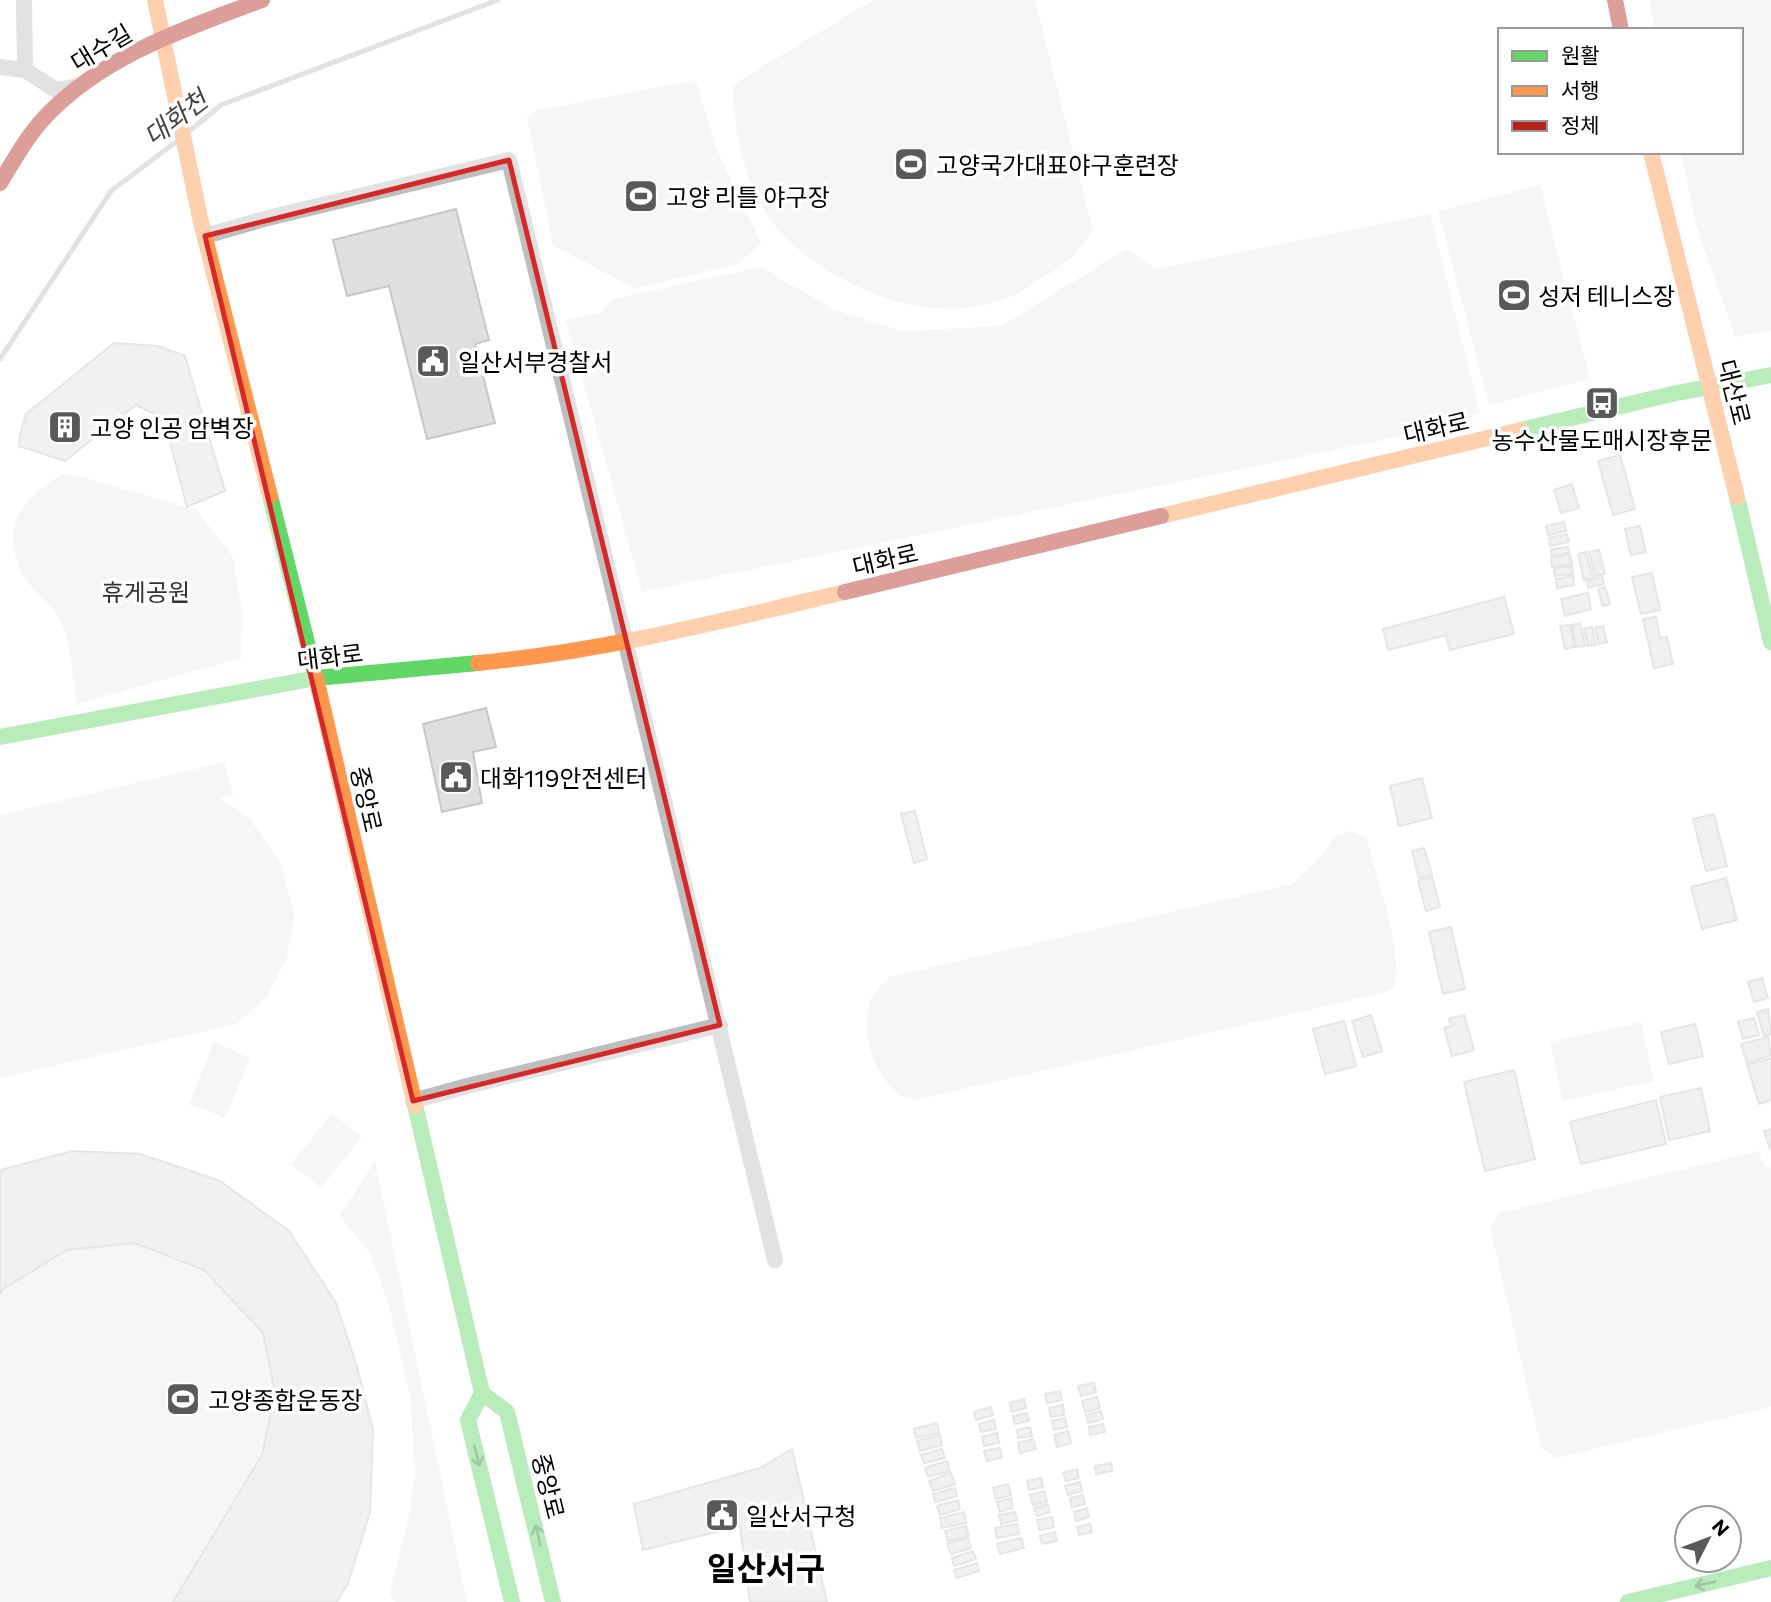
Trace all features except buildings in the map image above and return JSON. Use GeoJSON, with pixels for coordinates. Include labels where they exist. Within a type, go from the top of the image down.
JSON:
{"type":"FeatureCollection","features":[{"type":"Feature","properties":{"kind":"street"},"geometry":{"type":"LineString","coordinates":[[0,67],[25,70],[24,0]]}},
{"type":"Feature","properties":{"kind":"street"},"geometry":{"type":"LineString","coordinates":[[155,0],[166,46]]}},
{"type":"Feature","properties":{"kind":"street","name":"대수길"},"geometry":{"type":"LineString","coordinates":[[0,183],[44,118],[79,86],[126,54],[166,46],[262,0]]}},
{"type":"Feature","properties":{"kind":"street"},"geometry":{"type":"LineString","coordinates":[[1615,0],[1621,28]]}},
{"type":"Feature","properties":{"kind":"street","name":"중앙로"},"geometry":{"type":"LineString","coordinates":[[166,46],[200,218],[316,678],[482,1392],[507,1412],[553,1602]]}},
{"type":"Feature","properties":{"kind":"street","name":"대수길"},"geometry":{"type":"LineString","coordinates":[[25,70],[43,82]]}},
{"type":"Feature","properties":{"kind":"street"},"geometry":{"type":"LineString","coordinates":[[43,82],[56,90],[79,86]]}},
{"type":"Feature","properties":{"kind":"street"},"geometry":{"type":"LineString","coordinates":[[43,82],[47,102],[44,118]]}},
{"type":"Feature","properties":{"kind":"street","name":"대산로"},"geometry":{"type":"LineString","coordinates":[[1652,154],[1711,388],[1771,642]]}},
{"type":"Feature","properties":{"kind":"street"},"geometry":{"type":"LineString","coordinates":[[205,236],[264,219],[509,160],[775,1260]]}},
{"type":"Feature","properties":{"kind":"street","name":"대화로"},"geometry":{"type":"LineString","coordinates":[[0,737],[316,678],[518,659],[626,643],[1672,394],[1771,375]]}},
{"type":"Feature","properties":{"kind":"street"},"geometry":{"type":"LineString","coordinates":[[413,1101],[720,1024]]}},
{"type":"Feature","properties":{"kind":"street"},"geometry":{"type":"LineString","coordinates":[[482,1392],[467,1420],[512,1602]]}},
{"type":"Feature","properties":{"kind":"street"},"geometry":{"type":"LineString","coordinates":[[1628,1602],[1771,1568]]}},
{"type":"Feature","properties":{"kind":"highlighted area"},"geometry":{"type":"Polygon","coordinates":[[[509,160],[720,1025],[413,1101],[205,236],[509,160]]]}},
{"type":"Feature","properties":{"kind":"green space","name":"고양국가대표야구훈련장"},"geometry":{"type":"Polygon","coordinates":[[[873,0],[1035,0],[1093,230],[1066,262],[1012,296],[990,304],[944,309],[876,294],[834,274],[796,247],[776,227],[756,195],[739,143],[733,87],[745,77],[873,0]]]}},
{"type":"Feature","properties":{"kind":"green space"},"geometry":{"type":"Polygon","coordinates":[[[1649,0],[1771,0],[1771,330],[1735,337],[1696,226],[1681,154],[1743,154],[1743,28],[1655,28],[1649,0]]]}},
{"type":"Feature","properties":{"kind":"green space","name":"고양 리틀 야구장"},"geometry":{"type":"Polygon","coordinates":[[[696,80],[716,148],[761,243],[738,264],[635,289],[553,245],[527,118],[538,110],[696,80]]]}},
{"type":"Feature","properties":{"kind":"green space","name":"성저 테니스장"},"geometry":{"type":"Polygon","coordinates":[[[1540,185],[1590,379],[1489,405],[1438,211],[1540,185]]]}},
{"type":"Feature","properties":{"kind":"green space"},"geometry":{"type":"Polygon","coordinates":[[[1430,214],[1480,412],[1456,425],[642,592],[566,320],[602,312],[613,299],[760,267],[833,309],[900,331],[1002,326],[1126,249],[1156,269],[1430,214]]]}},
{"type":"Feature","properties":{"kind":"green space","name":"휴게공원"},"geometry":{"type":"Polygon","coordinates":[[[62,473],[197,510],[233,557],[242,612],[241,658],[77,704],[70,654],[62,625],[23,576],[14,549],[13,535],[15,523],[25,504],[62,473]]]}},
{"type":"Feature","properties":{"kind":"green space"},"geometry":{"type":"Polygon","coordinates":[[[224,762],[233,795],[218,797],[249,818],[279,859],[295,915],[286,959],[267,996],[237,1024],[0,1078],[0,815],[224,762]]]}},
{"type":"Feature","properties":{"kind":"green space"},"geometry":{"type":"Polygon","coordinates":[[[1351,831],[1366,838],[1382,892],[1396,956],[1394,988],[1383,993],[915,1100],[899,1094],[877,1067],[867,1032],[868,1009],[873,996],[889,977],[1292,884],[1323,855],[1334,837],[1351,831]]]}},
{"type":"Feature","properties":{"kind":"green space"},"geometry":{"type":"Polygon","coordinates":[[[1641,1022],[1654,1081],[1563,1101],[1550,1042],[1641,1022]]]}},
{"type":"Feature","properties":{"kind":"green space"},"geometry":{"type":"Polygon","coordinates":[[[214,1042],[250,1058],[225,1118],[189,1104],[214,1042]]]}},
{"type":"Feature","properties":{"kind":"green space"},"geometry":{"type":"Polygon","coordinates":[[[332,1113],[362,1137],[321,1188],[291,1164],[332,1113]]]}},
{"type":"Feature","properties":{"kind":"green space","name":"고양종합운동장"},"geometry":{"type":"Polygon","coordinates":[[[72,1151],[140,1154],[220,1181],[289,1231],[336,1303],[357,1367],[373,1430],[370,1512],[348,1583],[337,1602],[0,1602],[0,1170],[72,1151]]]}},
{"type":"Feature","properties":{"kind":"green space"},"geometry":{"type":"Polygon","coordinates":[[[1759,1151],[1763,1164],[1771,1168],[1771,1407],[1556,1458],[1541,1448],[1490,1227],[1499,1213],[1759,1151]]]}},
{"type":"Feature","properties":{"kind":"green space"},"geometry":{"type":"Polygon","coordinates":[[[375,1161],[467,1602],[395,1602],[390,1593],[410,1510],[415,1473],[410,1396],[390,1309],[370,1253],[339,1216],[375,1161]]]}},
{"type":"Feature","properties":{"kind":"waterway","name":"대화천"},"geometry":{"type":"LineString","coordinates":[[187,133],[221,105],[498,0]]}},
{"type":"Feature","properties":{"kind":"waterway","name":"대화천"},"geometry":{"type":"LineString","coordinates":[[0,359],[111,191],[177,141]]}},
{"type":"Feature","properties":{"kind":"traffic: fast"},"geometry":{"type":"LineString","coordinates":[[1521,430],[1672,394],[1771,375]]}},
{"type":"Feature","properties":{"kind":"traffic: fast"},"geometry":{"type":"LineString","coordinates":[[270,496],[316,678]]}},
{"type":"Feature","properties":{"kind":"traffic: fast"},"geometry":{"type":"LineString","coordinates":[[1737,497],[1771,642]]}},
{"type":"Feature","properties":{"kind":"traffic: fast"},"geometry":{"type":"LineString","coordinates":[[0,737],[316,678],[478,663]]}},
{"type":"Feature","properties":{"kind":"traffic: fast"},"geometry":{"type":"LineString","coordinates":[[415,1105],[482,1393],[507,1412],[553,1602]]}},
{"type":"Feature","properties":{"kind":"traffic: fast"},"geometry":{"type":"LineString","coordinates":[[482,1393],[468,1420],[512,1602]]}},
{"type":"Feature","properties":{"kind":"traffic: fast"},"geometry":{"type":"LineString","coordinates":[[1628,1602],[1771,1568]]}},
{"type":"Feature","properties":{"kind":"traffic: slow"},"geometry":{"type":"LineString","coordinates":[[155,0],[200,218],[270,496]]}},
{"type":"Feature","properties":{"kind":"traffic: slow"},"geometry":{"type":"LineString","coordinates":[[1651,154],[1737,497]]}},
{"type":"Feature","properties":{"kind":"traffic: slow"},"geometry":{"type":"LineString","coordinates":[[1161,516],[1521,430]]}},
{"type":"Feature","properties":{"kind":"traffic: slow"},"geometry":{"type":"LineString","coordinates":[[478,663],[617,643],[845,592]]}},
{"type":"Feature","properties":{"kind":"traffic: slow"},"geometry":{"type":"LineString","coordinates":[[316,678],[415,1105]]}},
{"type":"Feature","properties":{"kind":"traffic: jam"},"geometry":{"type":"LineString","coordinates":[[0,183],[39,124],[93,76],[175,33],[262,0]]}},
{"type":"Feature","properties":{"kind":"traffic: jam"},"geometry":{"type":"LineString","coordinates":[[1615,0],[1621,28]]}},
{"type":"Feature","properties":{"kind":"traffic: jam"},"geometry":{"type":"LineString","coordinates":[[845,592],[1161,516]]}},
{"type":"Feature","properties":{"kind":"place","name":"고양국가대표야구훈련장"},"geometry":{"type":"Point","coordinates":[911,164]}},
{"type":"Feature","properties":{"kind":"place","name":"고양 리틀 야구장"},"geometry":{"type":"Point","coordinates":[641,196]}},
{"type":"Feature","properties":{"kind":"place","name":"성저 테니스장"},"geometry":{"type":"Point","coordinates":[1514,295]}},
{"type":"Feature","properties":{"kind":"place","name":"일산서부경찰서"},"geometry":{"type":"Point","coordinates":[433,361]}},
{"type":"Feature","properties":{"kind":"place","name":"농수산물도매시장후문"},"geometry":{"type":"Point","coordinates":[1602,403]}},
{"type":"Feature","properties":{"kind":"place","name":"고양 인공 암벽장"},"geometry":{"type":"Point","coordinates":[65,427]}},
{"type":"Feature","properties":{"kind":"place","name":"대화119안전센터"},"geometry":{"type":"Point","coordinates":[456,777]}},
{"type":"Feature","properties":{"kind":"place","name":"고양종합운동장"},"geometry":{"type":"Point","coordinates":[183,1399]}},
{"type":"Feature","properties":{"kind":"place","name":"일산서구청"},"geometry":{"type":"Point","coordinates":[722,1515]}},
{"type":"Feature","properties":{"kind":"district","name":"일산서구"},"geometry":{"type":"Point","coordinates":[766,1567]}}]}
